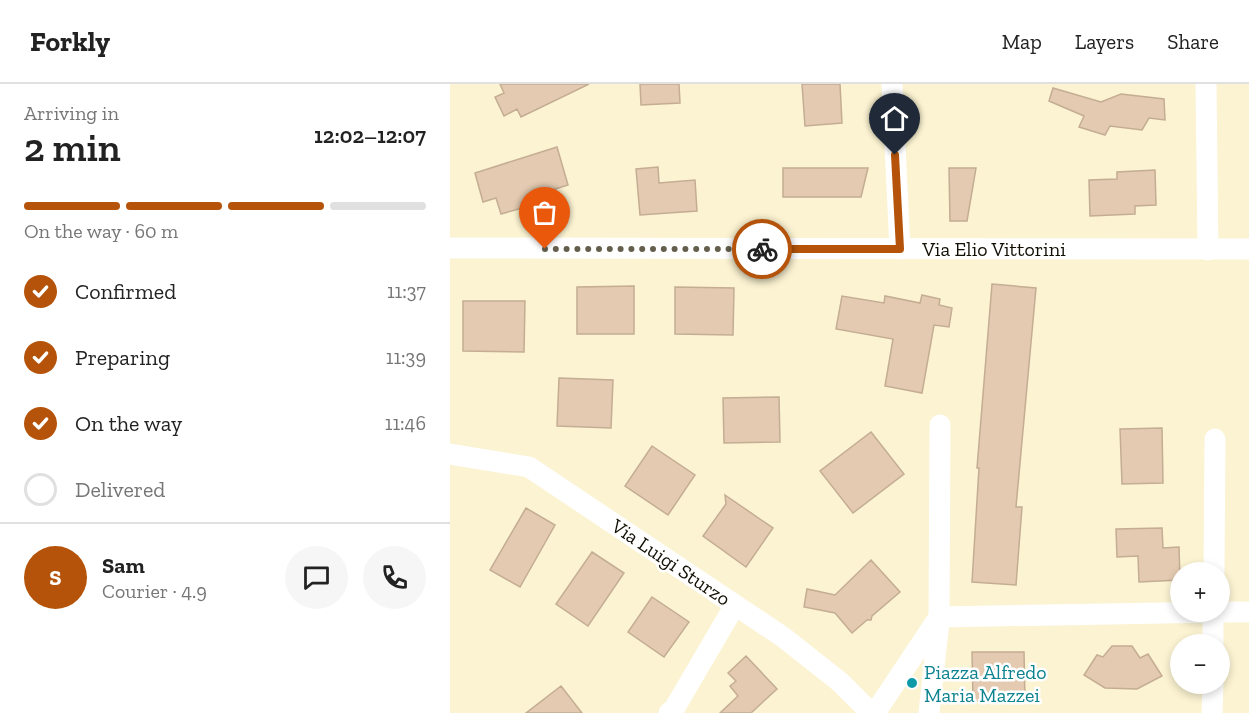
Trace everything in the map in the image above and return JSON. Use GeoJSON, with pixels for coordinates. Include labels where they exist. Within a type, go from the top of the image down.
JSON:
{"type":"FeatureCollection","features":[{"type":"Feature","properties":{"kind":"street"},"geometry":{"type":"LineString","coordinates":[[891,84],[900,249]]}},
{"type":"Feature","properties":{"kind":"street"},"geometry":{"type":"LineString","coordinates":[[1206,84],[1209,250]]}},
{"type":"Feature","properties":{"kind":"street","name":"Via Elio Vittorini"},"geometry":{"type":"LineString","coordinates":[[450,248],[1249,249]]}},
{"type":"Feature","properties":{"kind":"street"},"geometry":{"type":"LineString","coordinates":[[929,713],[939,617],[940,425]]}},
{"type":"Feature","properties":{"kind":"street"},"geometry":{"type":"LineString","coordinates":[[1214,562],[1215,439]]}},
{"type":"Feature","properties":{"kind":"street","name":"Via Luigi Sturzo"},"geometry":{"type":"LineString","coordinates":[[450,454],[529,467],[783,637],[840,682],[873,713]]}},
{"type":"Feature","properties":{"kind":"street"},"geometry":{"type":"LineString","coordinates":[[669,713],[674,709],[735,605]]}},
{"type":"Feature","properties":{"kind":"street"},"geometry":{"type":"LineString","coordinates":[[1230,612],[1249,612]]}},
{"type":"Feature","properties":{"kind":"street"},"geometry":{"type":"LineString","coordinates":[[939,617],[1170,613]]}},
{"type":"Feature","properties":{"kind":"street"},"geometry":{"type":"LineString","coordinates":[[873,713],[939,617]]}},
{"type":"Feature","properties":{"kind":"street"},"geometry":{"type":"LineString","coordinates":[[1212,694],[1212,713]]}},
{"type":"Feature","properties":{"kind":"building"},"geometry":{"type":"Polygon","coordinates":[[[500,84],[589,84],[521,117],[517,109],[504,116],[495,97],[504,93],[500,84]]]}},
{"type":"Feature","properties":{"kind":"building"},"geometry":{"type":"Polygon","coordinates":[[[640,84],[679,84],[680,103],[641,105],[640,84]]]}},
{"type":"Feature","properties":{"kind":"building"},"geometry":{"type":"Polygon","coordinates":[[[802,84],[840,84],[842,123],[805,126],[802,84]]]}},
{"type":"Feature","properties":{"kind":"building"},"geometry":{"type":"Polygon","coordinates":[[[1053,88],[1101,102],[1121,94],[1164,99],[1165,120],[1149,118],[1142,130],[1110,126],[1105,135],[1079,127],[1084,116],[1049,101],[1053,88]]]}},
{"type":"Feature","properties":{"kind":"building"},"geometry":{"type":"Polygon","coordinates":[[[557,147],[568,185],[555,189],[558,198],[501,214],[496,198],[483,202],[475,173],[557,147]]]}},
{"type":"Feature","properties":{"kind":"building"},"geometry":{"type":"Polygon","coordinates":[[[658,167],[659,183],[695,180],[697,211],[640,215],[636,169],[658,167]]]}},
{"type":"Feature","properties":{"kind":"building"},"geometry":{"type":"Polygon","coordinates":[[[783,168],[868,168],[861,197],[783,197],[783,168]]]}},
{"type":"Feature","properties":{"kind":"building"},"geometry":{"type":"Polygon","coordinates":[[[949,168],[976,168],[967,221],[950,221],[949,168]]]}},
{"type":"Feature","properties":{"kind":"building"},"geometry":{"type":"Polygon","coordinates":[[[1155,170],[1156,205],[1135,206],[1135,214],[1090,216],[1089,180],[1117,179],[1117,172],[1155,170]]]}},
{"type":"Feature","properties":{"kind":"building"},"geometry":{"type":"Polygon","coordinates":[[[992,284],[1036,288],[1016,507],[1022,507],[1016,585],[972,582],[979,468],[977,468],[992,284]]]}},
{"type":"Feature","properties":{"kind":"building"},"geometry":{"type":"Polygon","coordinates":[[[634,286],[634,334],[577,334],[577,287],[634,286]]]}},
{"type":"Feature","properties":{"kind":"building"},"geometry":{"type":"Polygon","coordinates":[[[675,287],[734,288],[733,335],[675,334],[675,287]]]}},
{"type":"Feature","properties":{"kind":"building"},"geometry":{"type":"Polygon","coordinates":[[[922,295],[940,299],[939,305],[952,308],[949,327],[934,325],[922,393],[885,386],[893,339],[836,329],[842,296],[884,303],[885,296],[920,303],[922,295]]]}},
{"type":"Feature","properties":{"kind":"building"},"geometry":{"type":"Polygon","coordinates":[[[463,301],[525,301],[524,352],[463,351],[463,301]]]}},
{"type":"Feature","properties":{"kind":"building"},"geometry":{"type":"Polygon","coordinates":[[[559,378],[613,380],[611,428],[557,426],[559,378]]]}},
{"type":"Feature","properties":{"kind":"building"},"geometry":{"type":"Polygon","coordinates":[[[779,397],[780,442],[724,443],[723,398],[779,397]]]}},
{"type":"Feature","properties":{"kind":"building"},"geometry":{"type":"Polygon","coordinates":[[[1162,428],[1163,483],[1122,484],[1120,429],[1162,428]]]}},
{"type":"Feature","properties":{"kind":"building"},"geometry":{"type":"Polygon","coordinates":[[[871,432],[904,474],[853,513],[820,471],[871,432]]]}},
{"type":"Feature","properties":{"kind":"building"},"geometry":{"type":"Polygon","coordinates":[[[652,446],[695,475],[668,515],[625,486],[652,446]]]}},
{"type":"Feature","properties":{"kind":"building"},"geometry":{"type":"Polygon","coordinates":[[[725,495],[773,528],[746,567],[703,536],[726,504],[725,495]]]}},
{"type":"Feature","properties":{"kind":"building"},"geometry":{"type":"Polygon","coordinates":[[[526,508],[555,525],[520,587],[490,570],[526,508]]]}},
{"type":"Feature","properties":{"kind":"building"},"geometry":{"type":"Polygon","coordinates":[[[1162,528],[1163,548],[1179,547],[1179,562],[1170,562],[1170,580],[1139,582],[1138,556],[1117,557],[1116,529],[1162,528]]]}},
{"type":"Feature","properties":{"kind":"building"},"geometry":{"type":"Polygon","coordinates":[[[592,552],[624,573],[588,626],[556,604],[592,552]]]}},
{"type":"Feature","properties":{"kind":"building"},"geometry":{"type":"Polygon","coordinates":[[[871,560],[900,592],[872,616],[871,620],[867,620],[852,633],[835,613],[804,607],[807,589],[835,595],[871,560]]]}},
{"type":"Feature","properties":{"kind":"building"},"geometry":{"type":"Polygon","coordinates":[[[652,597],[689,622],[664,657],[628,632],[652,597]]]}},
{"type":"Feature","properties":{"kind":"building"},"geometry":{"type":"Polygon","coordinates":[[[1112,646],[1132,646],[1140,658],[1148,654],[1162,676],[1137,689],[1105,688],[1084,675],[1097,655],[1103,657],[1112,646]]]}},
{"type":"Feature","properties":{"kind":"building"},"geometry":{"type":"Polygon","coordinates":[[[972,652],[1024,652],[1025,700],[973,701],[972,652]]]}},
{"type":"Feature","properties":{"kind":"building"},"geometry":{"type":"Polygon","coordinates":[[[746,656],[777,689],[751,713],[720,713],[738,696],[730,686],[736,681],[728,673],[746,656]]]}},
{"type":"Feature","properties":{"kind":"building"},"geometry":{"type":"Polygon","coordinates":[[[561,686],[582,713],[526,713],[561,686]]]}},
{"type":"Feature","properties":{"kind":"way so far"},"geometry":{"type":"LineString","coordinates":[[545,249],[762,249]]}},
{"type":"Feature","properties":{"kind":"place","name":"Piazza Alfredo Maria Mazzei"},"geometry":{"type":"Point","coordinates":[912,683]}},
{"type":"Feature","properties":{"kind":"route"},"geometry":{"type":"LineString","coordinates":[[762,249],[900,249],[895,155]]}}]}
